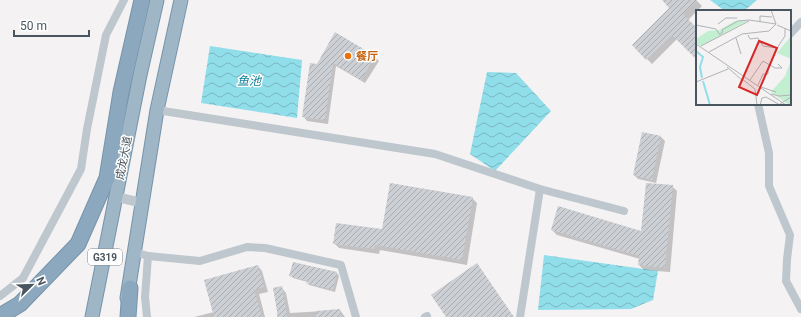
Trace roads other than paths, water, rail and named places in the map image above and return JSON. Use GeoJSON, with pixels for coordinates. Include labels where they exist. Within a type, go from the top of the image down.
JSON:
{"type":"FeatureCollection","features":[{"type":"Feature","properties":{"kind":"highway"},"geometry":{"type":"LineString","coordinates":[[0,316],[20,304],[78,244],[107,178],[121,92],[142,0]]}},
{"type":"Feature","properties":{"kind":"highway","name":"成龙大道"},"geometry":{"type":"LineString","coordinates":[[92,317],[156,0]]}},
{"type":"Feature","properties":{"kind":"highway"},"geometry":{"type":"LineString","coordinates":[[142,203],[157,110],[181,0]]}},
{"type":"Feature","properties":{"kind":"highway","name":"G319"},"geometry":{"type":"LineString","coordinates":[[122,317],[130,288],[142,203]]}},
{"type":"Feature","properties":{"kind":"highway"},"geometry":{"type":"LineString","coordinates":[[128,317],[130,288]]}},
{"type":"Feature","properties":{"kind":"street"},"geometry":{"type":"LineString","coordinates":[[0,296],[23,278],[81,169],[87,129],[106,35],[124,0]]}},
{"type":"Feature","properties":{"kind":"street"},"geometry":{"type":"LineString","coordinates":[[791,33],[801,22]]}},
{"type":"Feature","properties":{"kind":"street"},"geometry":{"type":"LineString","coordinates":[[758,105],[769,153],[769,186],[790,234],[786,281],[801,309]]}},
{"type":"Feature","properties":{"kind":"street"},"geometry":{"type":"LineString","coordinates":[[157,110],[435,154],[540,189],[624,211]]}},
{"type":"Feature","properties":{"kind":"street"},"geometry":{"type":"LineString","coordinates":[[520,317],[540,189]]}},
{"type":"Feature","properties":{"kind":"street"},"geometry":{"type":"LineString","coordinates":[[117,197],[142,203]]}},
{"type":"Feature","properties":{"kind":"street"},"geometry":{"type":"LineString","coordinates":[[135,252],[148,256],[200,261],[247,247],[265,248],[341,265],[356,317]]}},
{"type":"Feature","properties":{"kind":"street"},"geometry":{"type":"LineString","coordinates":[[147,317],[145,297],[148,256]]}},
{"type":"Feature","properties":{"kind":"water"},"geometry":{"type":"Polygon","coordinates":[[[710,0],[757,0],[745,10],[724,10],[710,0]]]}},
{"type":"Feature","properties":{"kind":"water","name":"鱼池"},"geometry":{"type":"Polygon","coordinates":[[[210,46],[302,60],[297,118],[201,103],[210,46]]]}},
{"type":"Feature","properties":{"kind":"water"},"geometry":{"type":"Polygon","coordinates":[[[487,72],[516,73],[551,111],[495,171],[470,154],[487,72]]]}},
{"type":"Feature","properties":{"kind":"water"},"geometry":{"type":"Polygon","coordinates":[[[544,255],[658,271],[653,300],[631,309],[538,310],[544,255]]]}},
{"type":"Feature","properties":{"kind":"place","name":"餐厅"},"geometry":{"type":"Point","coordinates":[348,56]}}]}
